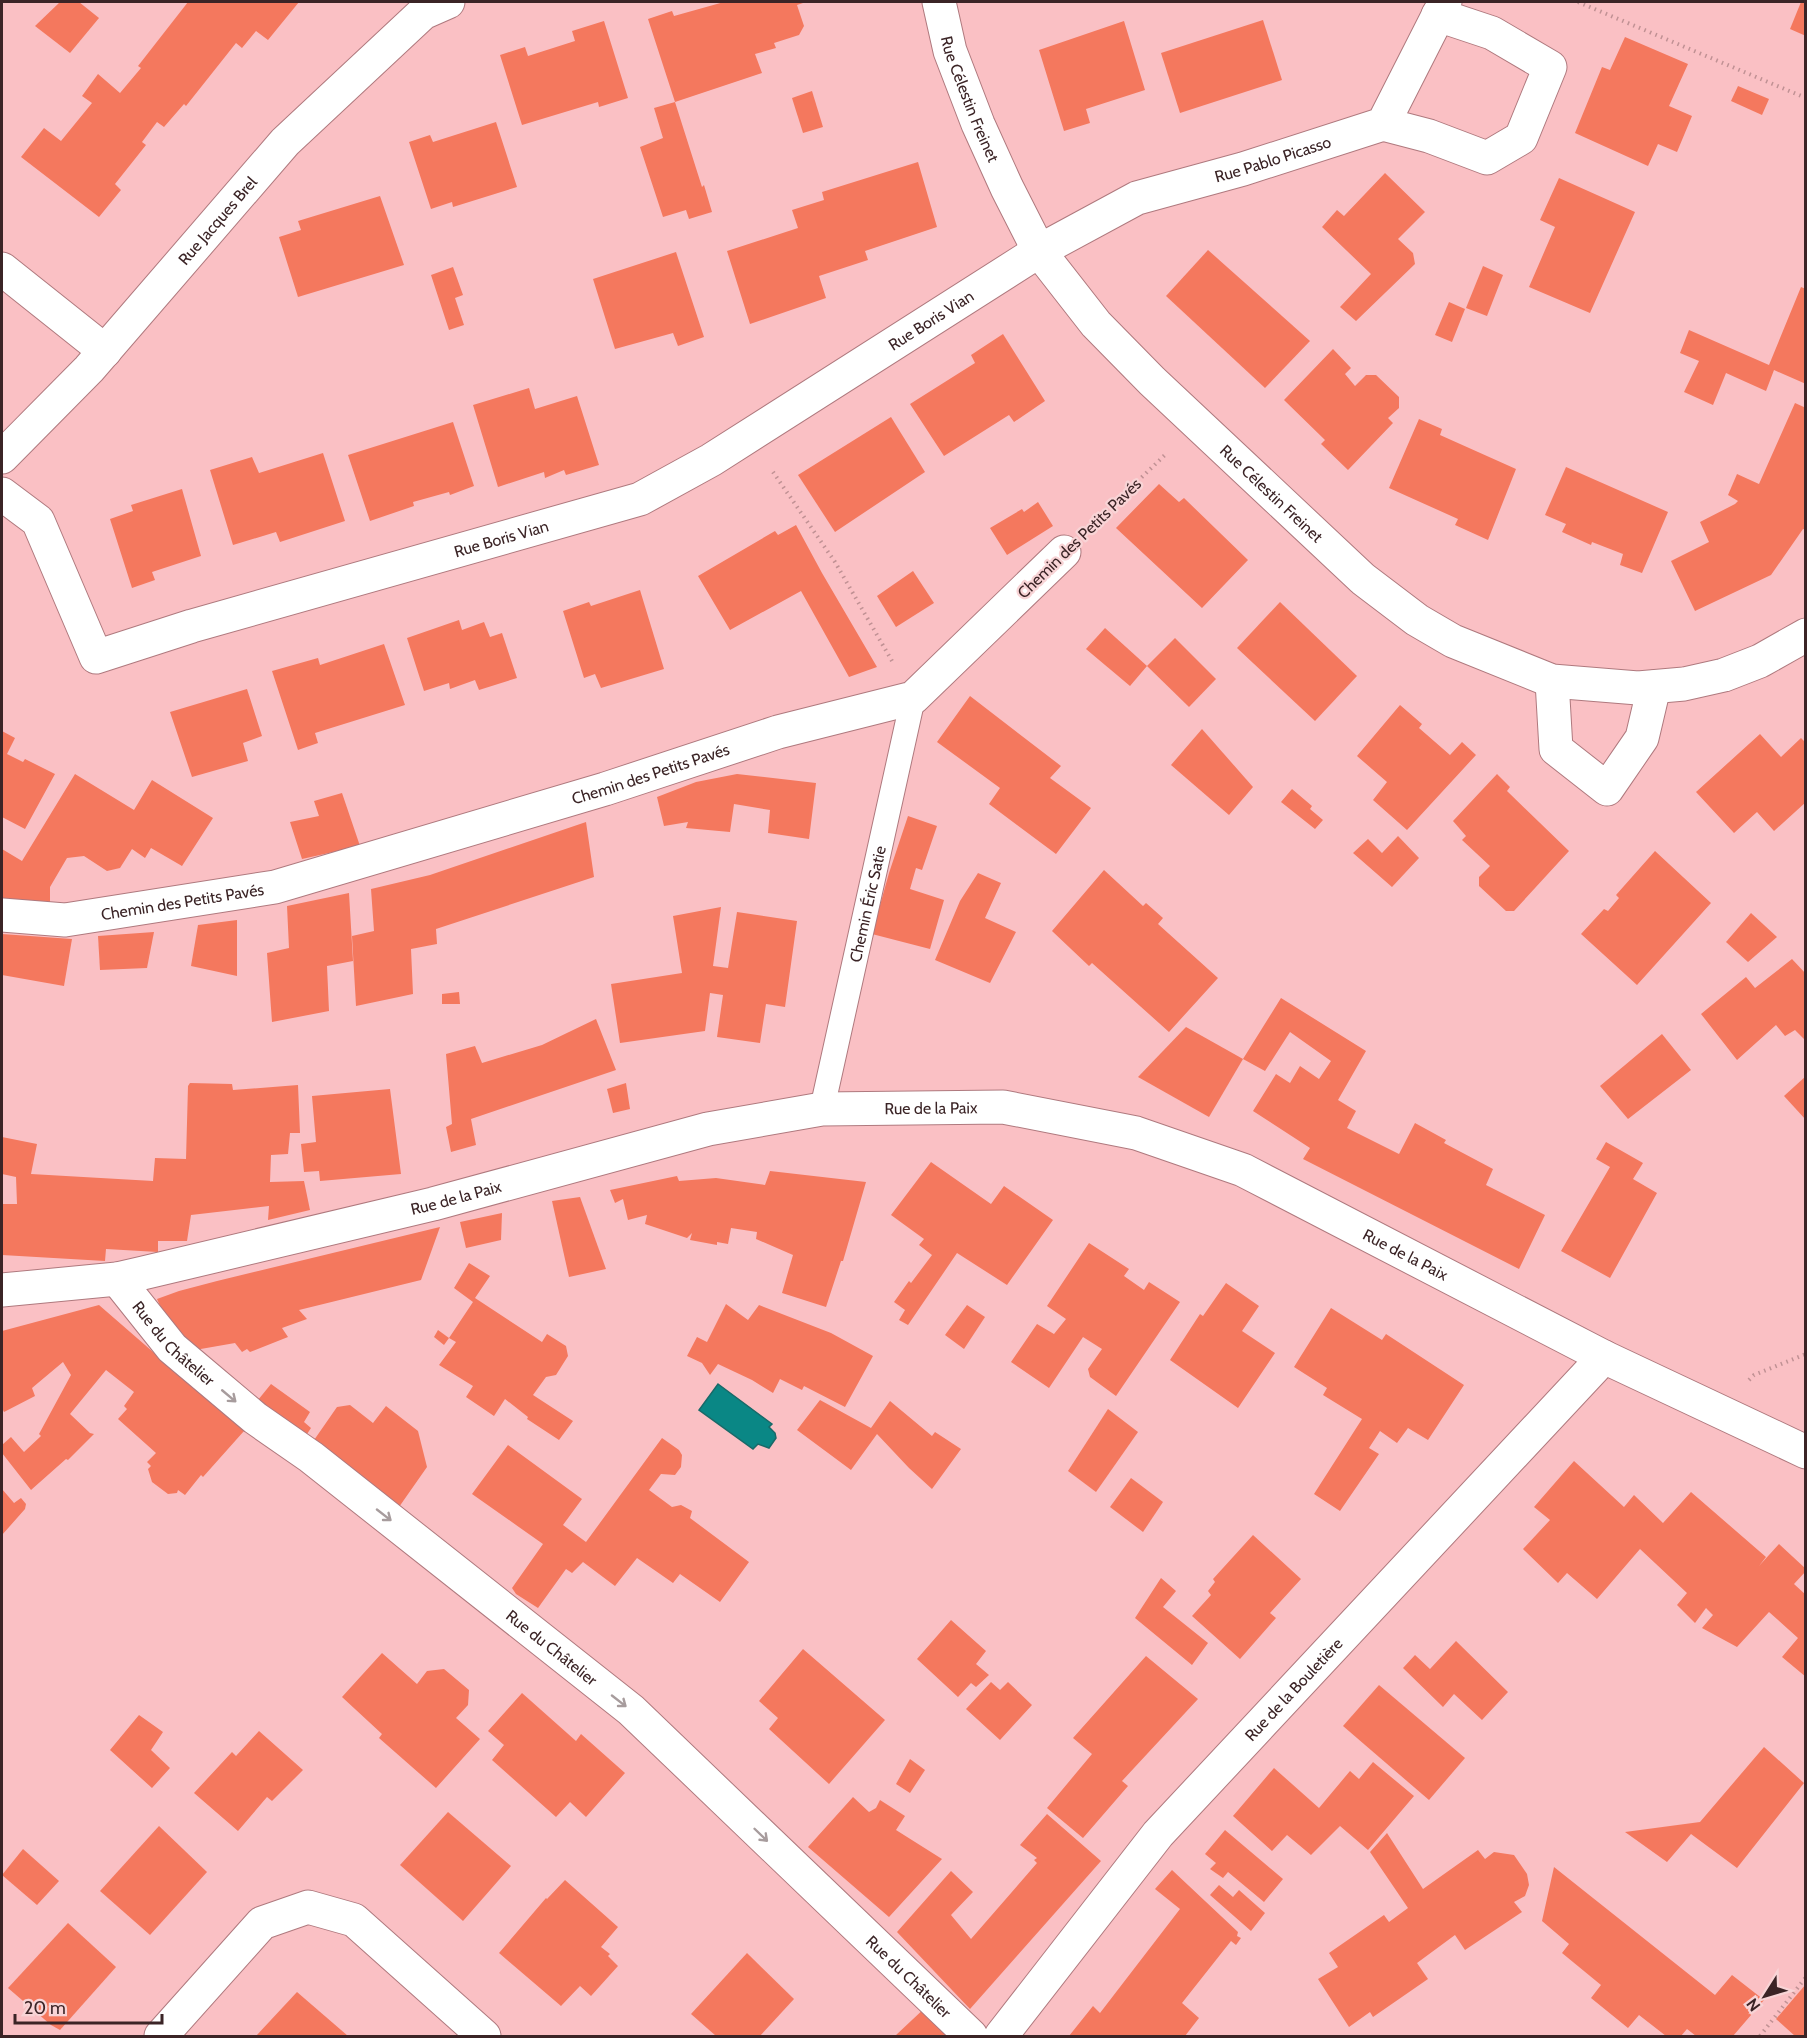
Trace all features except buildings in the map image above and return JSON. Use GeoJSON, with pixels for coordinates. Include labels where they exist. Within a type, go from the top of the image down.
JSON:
{"type":"FeatureCollection","features":[{"type":"Feature","properties":{"kind":"street","name":"Rue Célestin Freinet"},"geometry":{"type":"LineString","coordinates":[[939,2],[950,51],[978,124],[1040,251],[1096,324],[1197,424],[1363,579],[1417,620],[1473,650],[1552,681],[1597,686],[1653,687],[1684,684],[1724,675],[1760,661],[1806,635]]}},
{"type":"Feature","properties":{"kind":"street","name":"Rue Jacques Brel"},"geometry":{"type":"LineString","coordinates":[[2,457],[105,351],[285,142],[427,5]]}},
{"type":"Feature","properties":{"kind":"street"},"geometry":{"type":"LineString","coordinates":[[1442,8],[1492,33],[1550,67],[1521,138],[1487,158],[1429,136],[1383,124],[1442,8]]}},
{"type":"Feature","properties":{"kind":"street","name":"Rue Pablo Picasso"},"geometry":{"type":"LineString","coordinates":[[1040,251],[1137,198],[1243,169],[1383,124]]}},
{"type":"Feature","properties":{"kind":"street","name":"Rue Boris Vian"},"geometry":{"type":"LineString","coordinates":[[2,494],[38,521],[96,657],[192,626],[640,500],[711,460],[1040,251]]}},
{"type":"Feature","properties":{"kind":"street"},"geometry":{"type":"LineString","coordinates":[[2,269],[105,351]]}},
{"type":"Feature","properties":{"kind":"street","name":"Chemin des Petits Pavés"},"geometry":{"type":"LineString","coordinates":[[2,915],[65,920],[275,887],[605,789],[778,732],[913,698],[1064,552]]}},
{"type":"Feature","properties":{"kind":"street"},"geometry":{"type":"LineString","coordinates":[[1552,681],[1556,750],[1607,789],[1642,738],[1653,687]]}},
{"type":"Feature","properties":{"kind":"street","name":"Rue de la Paix"},"geometry":{"type":"LineString","coordinates":[[2,1290],[117,1279],[433,1204],[708,1129],[822,1109],[1003,1107],[1137,1133],[1243,1170],[1604,1357],[1806,1452]]}},
{"type":"Feature","properties":{"kind":"street","name":"Rue du Châtelier"},"geometry":{"type":"LineString","coordinates":[[117,1279],[172,1348],[255,1418],[310,1457],[631,1710],[971,2037]]}},
{"type":"Feature","properties":{"kind":"street","name":"Rue de la Bouletière"},"geometry":{"type":"LineString","coordinates":[[1001,2037],[1158,1834],[1604,1357]]}},
{"type":"Feature","properties":{"kind":"street"},"geometry":{"type":"LineString","coordinates":[[161,2037],[262,1923],[308,1907],[354,1920],[484,2037]]}},
{"type":"Feature","properties":{"kind":"lane","name":"Chemin Éric Satie"},"geometry":{"type":"LineString","coordinates":[[822,1109],[913,698]]}},
{"type":"Feature","properties":{"kind":"path"},"geometry":{"type":"LineString","coordinates":[[1578,2],[1806,98]]}},
{"type":"Feature","properties":{"kind":"path","name":"Chemin des Petits Pavés"},"geometry":{"type":"LineString","coordinates":[[1064,552],[1197,424]]}},
{"type":"Feature","properties":{"kind":"path"},"geometry":{"type":"LineString","coordinates":[[749,436],[835,562],[913,698]]}},
{"type":"Feature","properties":{"kind":"path"},"geometry":{"type":"LineString","coordinates":[[1715,1409],[1754,1375],[1806,1354]]}},
{"type":"Feature","properties":{"kind":"path"},"geometry":{"type":"LineString","coordinates":[[1760,2037],[1806,1977]]}},
{"type":"Feature","properties":{"kind":"water"},"geometry":{"type":"Polygon","coordinates":[[[718,1384],[772,1424],[769,1427],[775,1433],[776,1438],[769,1448],[758,1444],[753,1449],[699,1410],[718,1384]]]}}]}
